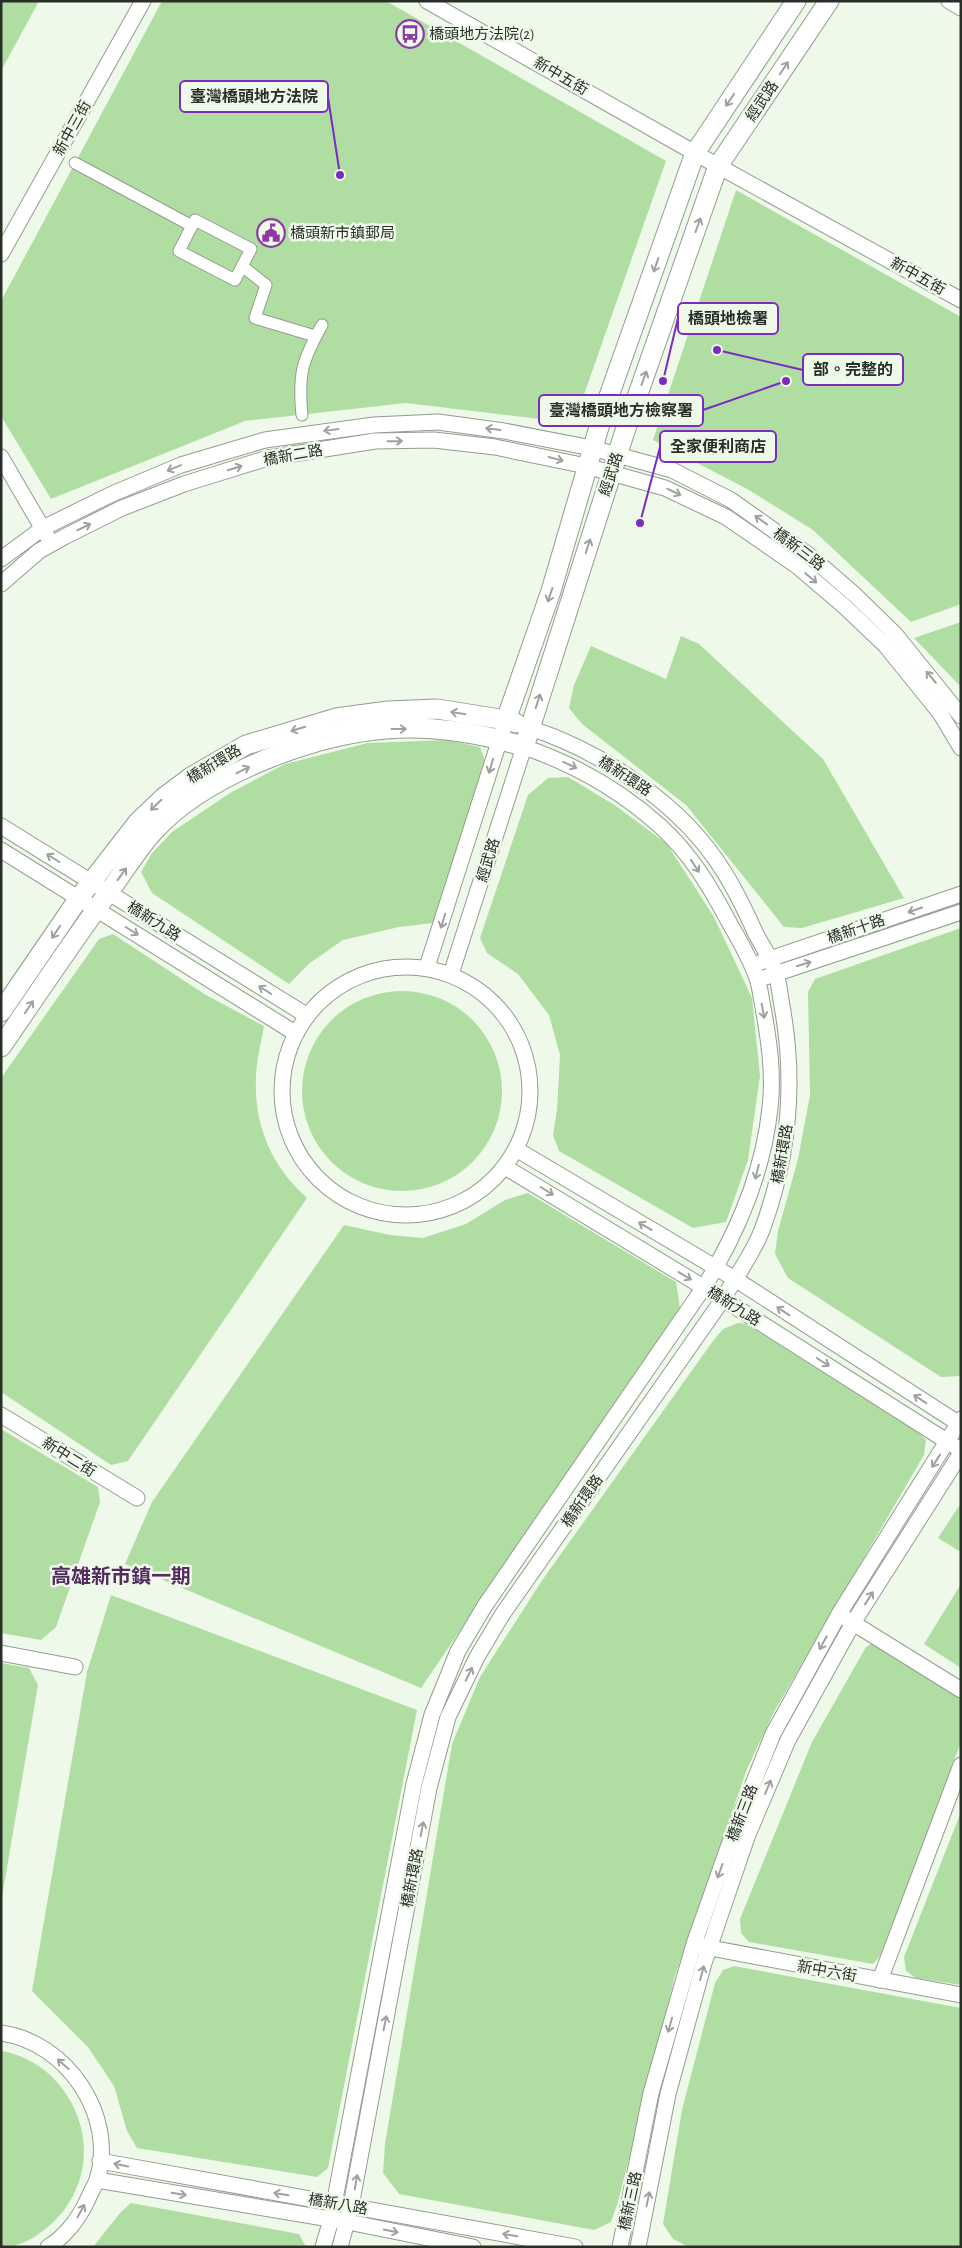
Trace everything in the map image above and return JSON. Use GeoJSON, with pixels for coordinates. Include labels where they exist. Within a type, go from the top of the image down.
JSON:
{"type":"FeatureCollection","features":[{"type":"Feature","properties":{"kind":"street","name":"新中三街"},"geometry":{"type":"LineString","coordinates":[[1,254],[143,1]]}},
{"type":"Feature","properties":{"kind":"street","name":"新中五街"},"geometry":{"type":"LineString","coordinates":[[427,1],[718,166],[961,300]]}},
{"type":"Feature","properties":{"kind":"street","name":"經武路"},"geometry":{"type":"LineString","coordinates":[[427,967],[506,720],[551,591],[586,466],[695,153],[796,1]]}},
{"type":"Feature","properties":{"kind":"street","name":"經武路"},"geometry":{"type":"LineString","coordinates":[[451,974],[617,455],[718,166],[829,1]]}},
{"type":"Feature","properties":{"kind":"street"},"geometry":{"type":"LineString","coordinates":[[949,1],[961,8]]}},
{"type":"Feature","properties":{"kind":"street"},"geometry":{"type":"LineString","coordinates":[[75,162],[192,226]]}},
{"type":"Feature","properties":{"kind":"street"},"geometry":{"type":"LineString","coordinates":[[195,220],[251,249],[242,266],[235,280],[179,251],[195,220]]}},
{"type":"Feature","properties":{"kind":"street"},"geometry":{"type":"LineString","coordinates":[[242,266],[266,285],[256,318],[316,336]]}},
{"type":"Feature","properties":{"kind":"street"},"geometry":{"type":"LineString","coordinates":[[302,415],[299,388],[301,374],[322,324]]}},
{"type":"Feature","properties":{"kind":"street","name":"橋新二路"},"geometry":{"type":"LineString","coordinates":[[1,559],[43,528],[112,494],[181,465],[265,440],[374,425],[438,422],[504,430],[592,448]]}},
{"type":"Feature","properties":{"kind":"street","name":"橋新二路"},"geometry":{"type":"LineString","coordinates":[[1,584],[40,551],[122,508],[184,484],[268,458],[375,441],[434,440],[495,446],[586,466],[611,474]]}},
{"type":"Feature","properties":{"kind":"street","name":"橋新三路"},"geometry":{"type":"LineString","coordinates":[[592,448],[672,470],[731,500],[810,556],[855,595],[895,634],[961,716]]}},
{"type":"Feature","properties":{"kind":"street"},"geometry":{"type":"LineString","coordinates":[[1,457],[52,544]]}},
{"type":"Feature","properties":{"kind":"street","name":"橋新三路"},"geometry":{"type":"LineString","coordinates":[[611,474],[666,488],[726,517],[797,566],[844,606],[885,645],[940,713],[961,748]]}},
{"type":"Feature","properties":{"kind":"street","name":"橋新環路"},"geometry":{"type":"LineString","coordinates":[[1,1012],[91,882],[138,822],[163,798],[191,777],[246,745],[336,718],[388,711],[437,709],[506,720],[564,740],[590,753],[634,780],[658,798],[698,839],[723,870],[776,973],[785,1027],[790,1079],[788,1118],[774,1195],[762,1232],[723,1299],[502,1615],[477,1657],[448,1717],[429,1788],[348,2222],[340,2247]]}},
{"type":"Feature","properties":{"kind":"street","name":"橋新環路"},"geometry":{"type":"LineString","coordinates":[[1,1048],[108,892],[154,831],[176,810],[202,791],[262,760],[339,736],[387,729],[432,729],[500,739],[573,766],[616,792],[660,826],[688,855],[711,889],[752,965],[758,980],[772,1071],[770,1108],[755,1182],[741,1219],[704,1287],[484,1607],[458,1651],[432,1715],[414,1784],[331,2220],[323,2247]]}},
{"type":"Feature","properties":{"kind":"street","name":"橋新九路"},"geometry":{"type":"LineString","coordinates":[[1,826],[306,1015]]}},
{"type":"Feature","properties":{"kind":"street","name":"橋新九路"},"geometry":{"type":"LineString","coordinates":[[1,850],[295,1033]]}},
{"type":"Feature","properties":{"kind":"street","name":"橋新十路"},"geometry":{"type":"LineString","coordinates":[[752,965],[961,894]]}},
{"type":"Feature","properties":{"kind":"street","name":"橋新十路"},"geometry":{"type":"LineString","coordinates":[[758,980],[961,912]]}},
{"type":"Feature","properties":{"kind":"street"},"geometry":{"type":"LineString","coordinates":[[400,966],[427,967],[451,974],[478,988],[500,1008],[517,1033],[525,1054],[530,1091],[527,1121],[516,1149],[505,1166],[480,1191],[448,1208],[414,1216],[379,1213],[346,1201],[328,1189],[308,1169],[293,1144],[284,1117],[281,1088],[284,1070],[295,1033],[306,1015],[325,996],[348,980],[400,966]]}},
{"type":"Feature","properties":{"kind":"street","name":"橋新九路"},"geometry":{"type":"LineString","coordinates":[[516,1149],[734,1279],[960,1423]]}},
{"type":"Feature","properties":{"kind":"street","name":"橋新九路"},"geometry":{"type":"LineString","coordinates":[[505,1166],[704,1287],[961,1451]]}},
{"type":"Feature","properties":{"kind":"street","name":"新中二街"},"geometry":{"type":"LineString","coordinates":[[1,1415],[137,1498]]}},
{"type":"Feature","properties":{"kind":"street","name":"橋新三路"},"geometry":{"type":"LineString","coordinates":[[620,2247],[651,2094],[694,1944],[731,1839],[773,1734],[839,1614],[960,1423]]}},
{"type":"Feature","properties":{"kind":"street","name":"橋新三路"},"geometry":{"type":"LineString","coordinates":[[638,2247],[668,2094],[709,1949],[747,1837],[788,1740],[853,1623],[961,1451]]}},
{"type":"Feature","properties":{"kind":"street"},"geometry":{"type":"LineString","coordinates":[[839,1614],[961,1690]]}},
{"type":"Feature","properties":{"kind":"street"},"geometry":{"type":"LineString","coordinates":[[1,1653],[75,1666]]}},
{"type":"Feature","properties":{"kind":"street"},"geometry":{"type":"LineString","coordinates":[[880,1980],[961,1766]]}},
{"type":"Feature","properties":{"kind":"street","name":"新中六街"},"geometry":{"type":"LineString","coordinates":[[694,1944],[709,1949],[961,1995]]}},
{"type":"Feature","properties":{"kind":"street"},"geometry":{"type":"LineString","coordinates":[[1,2033],[40,2046],[68,2066],[88,2094],[99,2127],[100,2161],[96,2180],[79,2217],[48,2247]]}},
{"type":"Feature","properties":{"kind":"street","name":"橋新八路"},"geometry":{"type":"LineString","coordinates":[[100,2161],[575,2247]]}},
{"type":"Feature","properties":{"kind":"street","name":"橋新八路"},"geometry":{"type":"LineString","coordinates":[[96,2180],[348,2222],[473,2247]]}},
{"type":"Feature","properties":{"kind":"green space"},"geometry":{"type":"Polygon","coordinates":[[[1,1],[39,1],[1,71],[1,1]]]}},
{"type":"Feature","properties":{"kind":"green space"},"geometry":{"type":"Polygon","coordinates":[[[162,1],[386,1],[666,161],[574,423],[406,403],[245,421],[51,499],[1,416],[1,301],[162,1]]]}},
{"type":"Feature","properties":{"kind":"green space"},"geometry":{"type":"Polygon","coordinates":[[[736,190],[961,317],[961,604],[911,622],[813,530],[749,490],[653,440],[736,190]]]}},
{"type":"Feature","properties":{"kind":"green space"},"geometry":{"type":"Polygon","coordinates":[[[961,622],[961,687],[914,638],[961,622]]]}},
{"type":"Feature","properties":{"kind":"green space"},"geometry":{"type":"Polygon","coordinates":[[[681,636],[699,644],[823,759],[904,898],[802,928],[784,927],[686,805],[582,724],[569,708],[574,685],[591,646],[666,679],[681,636]]]}},
{"type":"Feature","properties":{"kind":"green space"},"geometry":{"type":"Polygon","coordinates":[[[447,740],[480,747],[488,769],[433,923],[399,927],[343,940],[310,963],[289,984],[152,893],[141,872],[152,853],[172,832],[230,793],[285,764],[368,743],[447,740]]]}},
{"type":"Feature","properties":{"kind":"green space"},"geometry":{"type":"Polygon","coordinates":[[[568,777],[616,806],[667,844],[714,917],[752,998],[760,1076],[748,1160],[726,1222],[693,1228],[559,1151],[553,1135],[557,1110],[560,1055],[549,1015],[518,974],[487,953],[480,938],[528,795],[548,778],[568,777]]]}},
{"type":"Feature","properties":{"kind":"green space"},"geometry":{"type":"Polygon","coordinates":[[[961,928],[961,1376],[941,1377],[788,1278],[775,1254],[778,1231],[798,1159],[810,1095],[808,992],[815,979],[961,928]]]}},
{"type":"Feature","properties":{"kind":"green space"},"geometry":{"type":"Polygon","coordinates":[[[113,934],[206,995],[264,1026],[256,1079],[258,1113],[262,1129],[275,1159],[284,1173],[307,1198],[128,1461],[111,1465],[1,1392],[1,1078],[99,939],[113,934]]]}},
{"type":"Feature","properties":{"kind":"green space"},"geometry":{"type":"Polygon","coordinates":[[[412,991],[422,992],[449,1002],[466,1013],[480,1027],[495,1053],[501,1071],[501,1111],[491,1138],[480,1155],[466,1169],[449,1180],[422,1190],[392,1191],[382,1190],[355,1180],[338,1169],[324,1155],[313,1138],[303,1111],[302,1081],[303,1071],[313,1044],[324,1027],[338,1013],[355,1002],[382,992],[412,991]]]}},
{"type":"Feature","properties":{"kind":"green space"},"geometry":{"type":"Polygon","coordinates":[[[528,1193],[676,1282],[680,1308],[421,1688],[125,1564],[152,1502],[344,1225],[390,1235],[423,1238],[466,1224],[505,1200],[528,1193]]]}},
{"type":"Feature","properties":{"kind":"green space"},"geometry":{"type":"Polygon","coordinates":[[[738,1323],[749,1324],[918,1432],[926,1440],[924,1455],[775,1710],[747,1769],[675,1976],[618,2202],[611,2222],[594,2230],[399,2194],[383,2173],[385,2144],[452,1744],[480,1677],[543,1579],[713,1341],[723,1329],[738,1323]]]}},
{"type":"Feature","properties":{"kind":"green space"},"geometry":{"type":"Polygon","coordinates":[[[1,1429],[98,1487],[100,1502],[56,1627],[41,1640],[1,1633],[1,1429]]]}},
{"type":"Feature","properties":{"kind":"green space"},"geometry":{"type":"Polygon","coordinates":[[[961,1503],[961,1552],[938,1538],[961,1503]]]}},
{"type":"Feature","properties":{"kind":"green space"},"geometry":{"type":"Polygon","coordinates":[[[961,1584],[961,1668],[924,1644],[961,1584]]]}},
{"type":"Feature","properties":{"kind":"green space"},"geometry":{"type":"Polygon","coordinates":[[[111,1595],[417,1710],[328,2168],[317,2177],[137,2148],[127,2131],[114,2086],[88,2047],[32,1991],[87,1672],[111,1595]]]}},
{"type":"Feature","properties":{"kind":"green space"},"geometry":{"type":"Polygon","coordinates":[[[872,1643],[961,1697],[961,1742],[881,1955],[873,1964],[749,1942],[741,1933],[740,1919],[812,1742],[866,1647],[872,1643]]]}},
{"type":"Feature","properties":{"kind":"green space"},"geometry":{"type":"Polygon","coordinates":[[[1,1663],[29,1668],[38,1685],[1,1903],[1,1663]]]}},
{"type":"Feature","properties":{"kind":"green space"},"geometry":{"type":"Polygon","coordinates":[[[961,1812],[961,1985],[916,1978],[906,1971],[904,1957],[961,1812]]]}},
{"type":"Feature","properties":{"kind":"green space"},"geometry":{"type":"Polygon","coordinates":[[[734,1966],[961,2008],[961,2247],[689,2247],[673,2239],[663,2224],[682,2110],[715,1983],[723,1970],[734,1966]]]}},
{"type":"Feature","properties":{"kind":"green space"},"geometry":{"type":"Polygon","coordinates":[[[1,2051],[20,2056],[39,2066],[64,2091],[75,2110],[81,2129],[84,2150],[82,2171],[76,2190],[65,2209],[49,2226],[33,2238],[21,2244],[8,2247],[1,2247],[1,2051]]]}},
{"type":"Feature","properties":{"kind":"green space"},"geometry":{"type":"Polygon","coordinates":[[[131,2203],[299,2234],[306,2247],[93,2247],[120,2213],[131,2203]]]}},
{"type":"Feature","properties":{"kind":"place","name":"橋頭地方法院(2)"},"geometry":{"type":"Point","coordinates":[410,34]}},
{"type":"Feature","properties":{"kind":"place","name":"臺灣橋頭地方法院"},"geometry":{"type":"Point","coordinates":[340,175]}},
{"type":"Feature","properties":{"kind":"place","name":"橋頭新市鎮郵局"},"geometry":{"type":"Point","coordinates":[271,233]}},
{"type":"Feature","properties":{"kind":"place","name":"部。完整的"},"geometry":{"type":"Point","coordinates":[717,350]}},
{"type":"Feature","properties":{"kind":"place","name":"橋頭地檢署"},"geometry":{"type":"Point","coordinates":[663,381]}},
{"type":"Feature","properties":{"kind":"place","name":"臺灣橋頭地方檢察署"},"geometry":{"type":"Point","coordinates":[786,381]}},
{"type":"Feature","properties":{"kind":"place","name":"全家便利商店"},"geometry":{"type":"Point","coordinates":[640,523]}},
{"type":"Feature","properties":{"kind":"district","name":"高雄新市鎮一期"},"geometry":{"type":"Point","coordinates":[121,1576]}}]}
